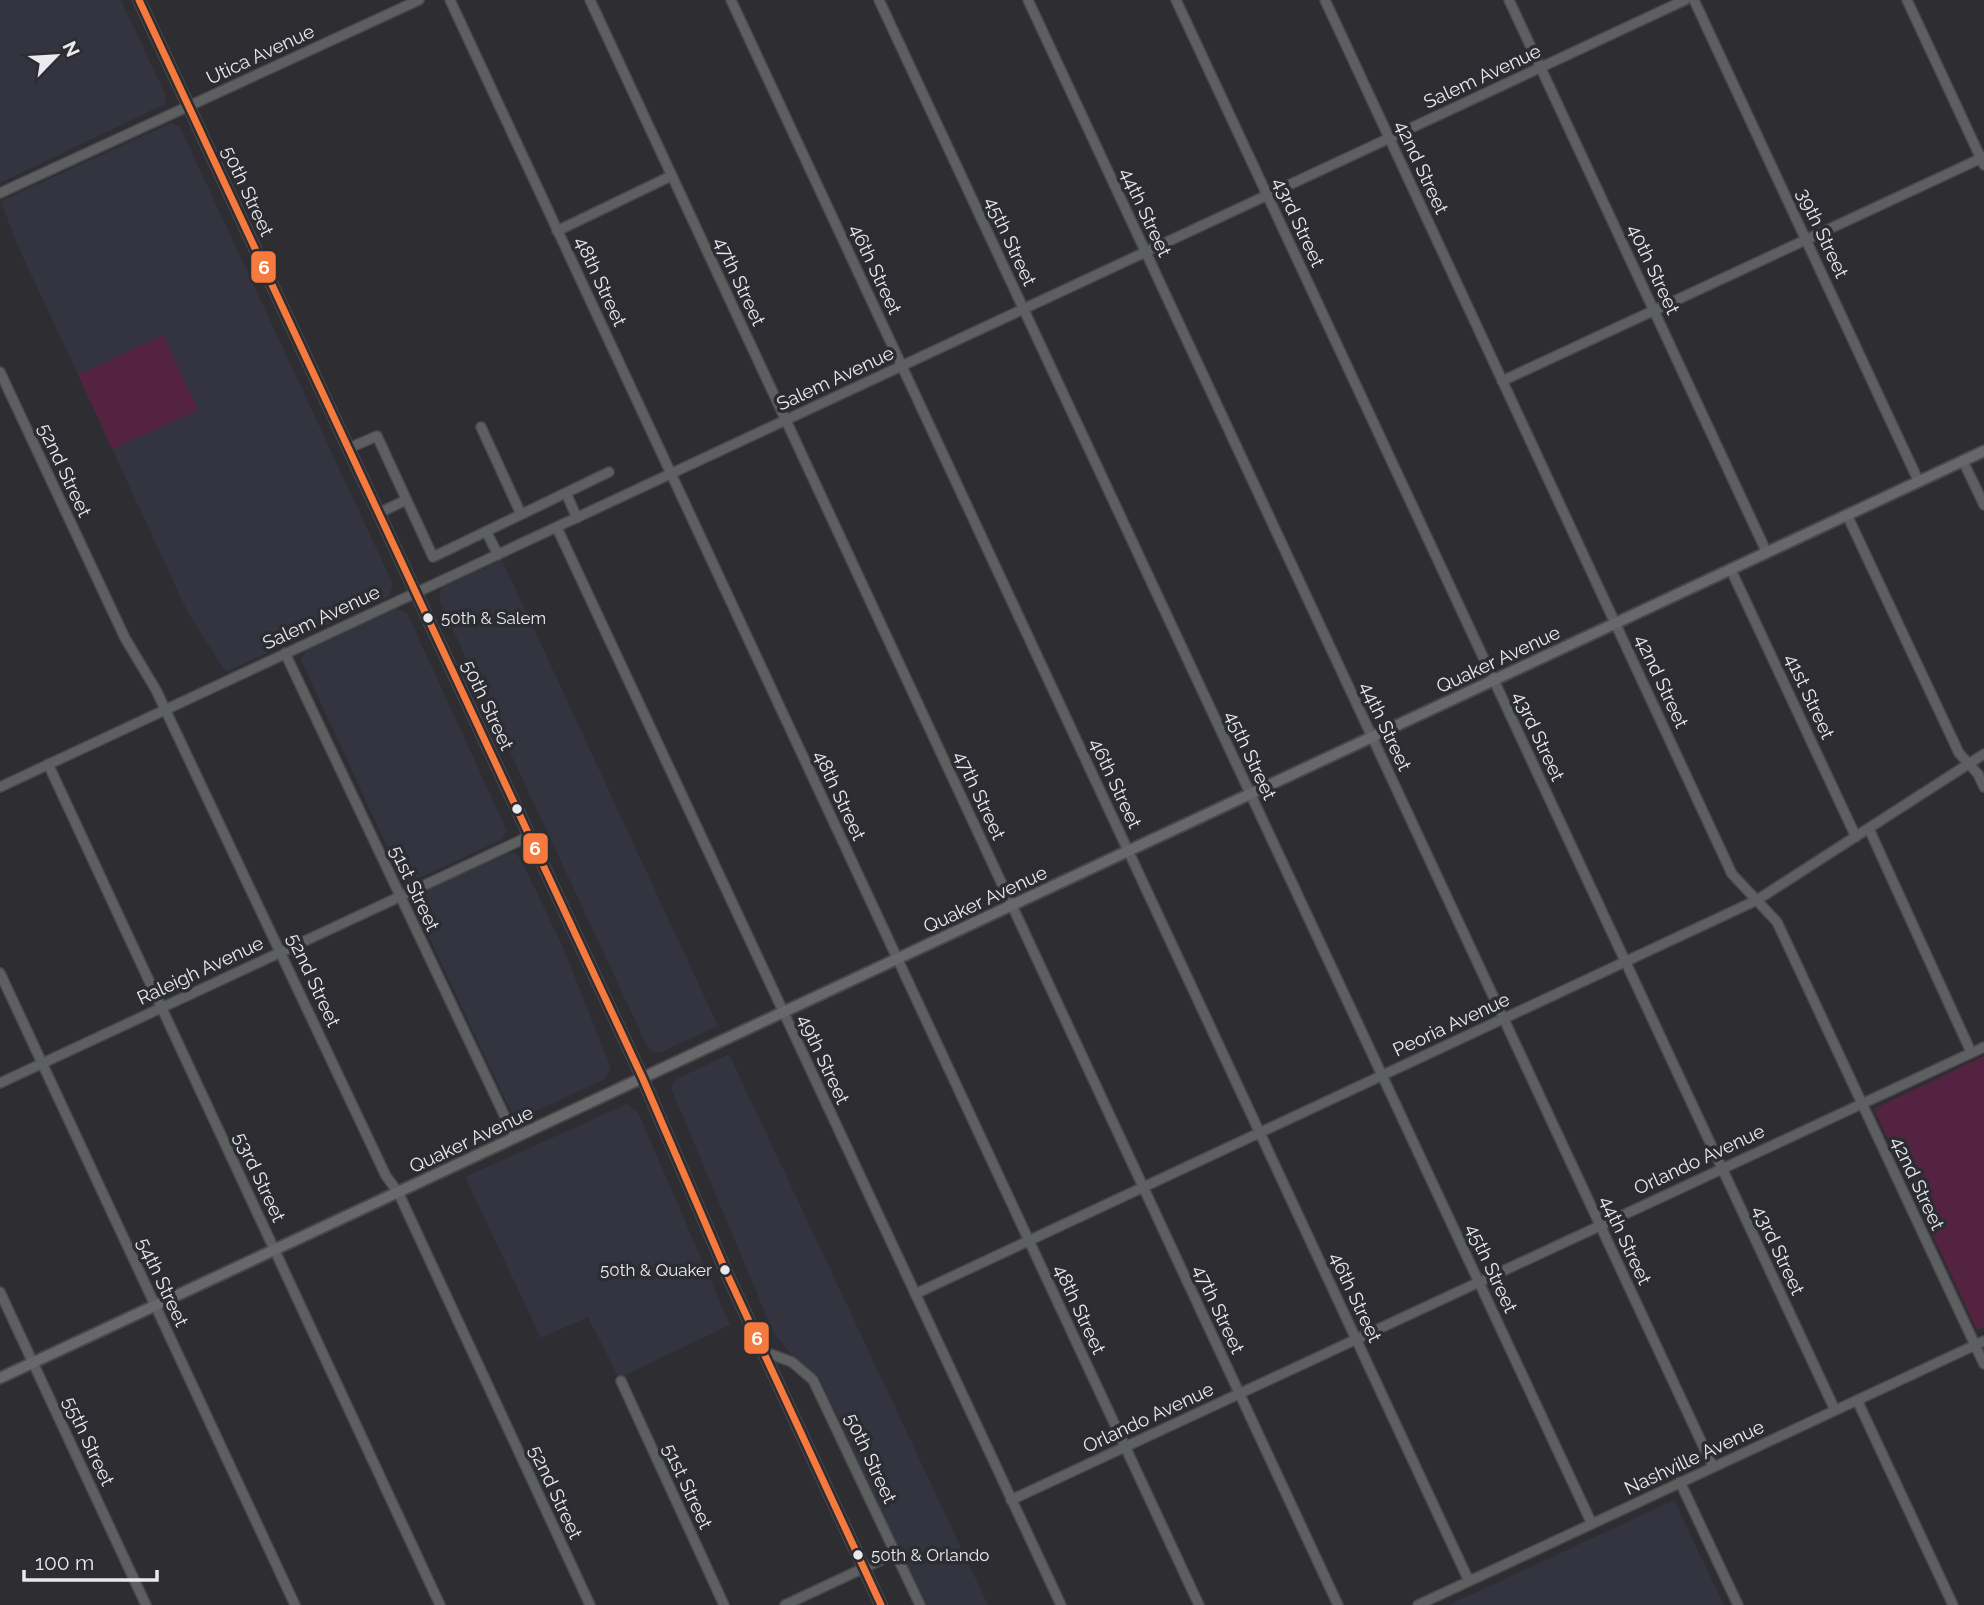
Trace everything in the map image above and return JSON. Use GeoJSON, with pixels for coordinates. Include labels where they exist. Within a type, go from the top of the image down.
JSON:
{"type":"FeatureCollection","features":[{"type":"Feature","properties":{"kind":"main road","name":"50th Street"},"geometry":{"type":"LineString","coordinates":[[139,0],[643,1079],[762,1351],[881,1605]]}},
{"type":"Feature","properties":{"kind":"main road","name":"Quaker Avenue"},"geometry":{"type":"LineString","coordinates":[[0,1378],[1984,451]]}},
{"type":"Feature","properties":{"kind":"street","name":"Utica Avenue"},"geometry":{"type":"LineString","coordinates":[[0,193],[419,0]]}},
{"type":"Feature","properties":{"kind":"street","name":"48th Street"},"geometry":{"type":"LineString","coordinates":[[450,0],[1199,1605]]}},
{"type":"Feature","properties":{"kind":"street","name":"47th Street"},"geometry":{"type":"LineString","coordinates":[[590,0],[1338,1605]]}},
{"type":"Feature","properties":{"kind":"street","name":"46th Street"},"geometry":{"type":"LineString","coordinates":[[731,0],[1469,1581]]}},
{"type":"Feature","properties":{"kind":"street","name":"45th Street"},"geometry":{"type":"LineString","coordinates":[[879,0],[1592,1524]]}},
{"type":"Feature","properties":{"kind":"street","name":"44th Street"},"geometry":{"type":"LineString","coordinates":[[1028,0],[1713,1467]]}},
{"type":"Feature","properties":{"kind":"street","name":"43rd Street"},"geometry":{"type":"LineString","coordinates":[[1176,0],[1835,1410]]}},
{"type":"Feature","properties":{"kind":"street","name":"42nd Street"},"geometry":{"type":"LineString","coordinates":[[1325,0],[1732,874],[1777,922],[1861,1103],[1980,1343],[1984,1364]]}},
{"type":"Feature","properties":{"kind":"street","name":"40th Street"},"geometry":{"type":"LineString","coordinates":[[1509,0],[1767,553]]}},
{"type":"Feature","properties":{"kind":"street","name":"Salem Avenue"},"geometry":{"type":"LineString","coordinates":[[0,787],[1685,0]]}},
{"type":"Feature","properties":{"kind":"street","name":"39th Street"},"geometry":{"type":"LineString","coordinates":[[1694,0],[1919,482]]}},
{"type":"Feature","properties":{"kind":"street"},"geometry":{"type":"LineString","coordinates":[[1502,381],[1983,160],[1907,0]]}},
{"type":"Feature","properties":{"kind":"street"},"geometry":{"type":"LineString","coordinates":[[558,231],[671,176]]}},
{"type":"Feature","properties":{"kind":"street","name":"52nd Street"},"geometry":{"type":"LineString","coordinates":[[0,372],[125,638],[165,709],[386,1176],[398,1192],[590,1605]]}},
{"type":"Feature","properties":{"kind":"street"},"geometry":{"type":"LineString","coordinates":[[481,427],[521,514]]}},
{"type":"Feature","properties":{"kind":"street"},"geometry":{"type":"LineString","coordinates":[[349,448],[377,436],[433,557],[609,472]]}},
{"type":"Feature","properties":{"kind":"street"},"geometry":{"type":"LineString","coordinates":[[1963,461],[1984,505]]}},
{"type":"Feature","properties":{"kind":"street"},"geometry":{"type":"LineString","coordinates":[[566,493],[577,518]]}},
{"type":"Feature","properties":{"kind":"street"},"geometry":{"type":"LineString","coordinates":[[379,513],[405,500]]}},
{"type":"Feature","properties":{"kind":"street"},"geometry":{"type":"LineString","coordinates":[[1847,515],[1959,753],[1984,787]]}},
{"type":"Feature","properties":{"kind":"street","name":"49th Street"},"geometry":{"type":"LineString","coordinates":[[557,528],[1060,1605]]}},
{"type":"Feature","properties":{"kind":"street"},"geometry":{"type":"LineString","coordinates":[[486,531],[498,555]]}},
{"type":"Feature","properties":{"kind":"street","name":"41st Street"},"geometry":{"type":"LineString","coordinates":[[1731,570],[1856,837]]}},
{"type":"Feature","properties":{"kind":"street","name":"51st Street"},"geometry":{"type":"LineString","coordinates":[[285,653],[515,1138]]}},
{"type":"Feature","properties":{"kind":"street","name":"Peoria Avenue"},"geometry":{"type":"LineString","coordinates":[[915,1294],[1756,900],[1984,754]]}},
{"type":"Feature","properties":{"kind":"street","name":"53rd Street"},"geometry":{"type":"LineString","coordinates":[[48,764],[440,1605]]}},
{"type":"Feature","properties":{"kind":"street"},"geometry":{"type":"LineString","coordinates":[[1869,829],[1971,1052]]}},
{"type":"Feature","properties":{"kind":"street","name":"Raleigh Avenue"},"geometry":{"type":"LineString","coordinates":[[0,1083],[530,836]]}},
{"type":"Feature","properties":{"kind":"street","name":"54th Street"},"geometry":{"type":"LineString","coordinates":[[0,973],[295,1605]]}},
{"type":"Feature","properties":{"kind":"street","name":"Orlando Avenue"},"geometry":{"type":"LineString","coordinates":[[1011,1500],[1984,1047]]}},
{"type":"Feature","properties":{"kind":"street","name":"55th Street"},"geometry":{"type":"LineString","coordinates":[[0,1292],[146,1605]]}},
{"type":"Feature","properties":{"kind":"street","name":"Nashville Avenue"},"geometry":{"type":"LineString","coordinates":[[1418,1605],[1980,1343]]}},
{"type":"Feature","properties":{"kind":"street","name":"50th Street"},"geometry":{"type":"LineString","coordinates":[[762,1351],[792,1362],[813,1380],[920,1605]]}},
{"type":"Feature","properties":{"kind":"street","name":"51st Street"},"geometry":{"type":"LineString","coordinates":[[621,1381],[724,1605]]}},
{"type":"Feature","properties":{"kind":"street"},"geometry":{"type":"LineString","coordinates":[[1857,1400],[1953,1605]]}},
{"type":"Feature","properties":{"kind":"street"},"geometry":{"type":"LineString","coordinates":[[1680,1482],[1738,1605]]}},
{"type":"Feature","properties":{"kind":"street"},"geometry":{"type":"LineString","coordinates":[[785,1605],[896,1553]]}},
{"type":"Feature","properties":{"kind":"shaded area"},"geometry":{"type":"Polygon","coordinates":[[[0,0],[121,0],[166,96],[165,104],[0,183],[0,0]]]}},
{"type":"Feature","properties":{"kind":"shaded area"},"geometry":{"type":"Polygon","coordinates":[[[171,123],[180,127],[393,584],[389,596],[226,672],[188,613],[112,449],[197,410],[163,336],[78,375],[16,242],[1,201],[171,123]]]}},
{"type":"Feature","properties":{"kind":"shaded area"},"geometry":{"type":"Polygon","coordinates":[[[163,335],[198,410],[112,449],[78,375],[163,335]]]}},
{"type":"Feature","properties":{"kind":"shaded area"},"geometry":{"type":"Polygon","coordinates":[[[502,560],[718,1026],[661,1052],[654,1052],[647,1046],[439,600],[441,588],[502,560]]]}},
{"type":"Feature","properties":{"kind":"shaded area"},"geometry":{"type":"Polygon","coordinates":[[[396,609],[407,613],[507,831],[501,840],[411,882],[401,877],[301,660],[306,651],[396,609]]]}},
{"type":"Feature","properties":{"kind":"shaded area"},"geometry":{"type":"Polygon","coordinates":[[[508,853],[517,854],[523,864],[562,945],[611,1068],[603,1080],[521,1118],[511,1112],[413,903],[421,893],[508,853]]]}},
{"type":"Feature","properties":{"kind":"shaded area"},"geometry":{"type":"Polygon","coordinates":[[[729,1054],[988,1605],[926,1605],[820,1379],[790,1353],[774,1334],[671,1088],[675,1080],[729,1054]]]}},
{"type":"Feature","properties":{"kind":"shaded area"},"geometry":{"type":"Polygon","coordinates":[[[1984,1056],[1984,1327],[1977,1330],[1874,1109],[1984,1056]]]}},
{"type":"Feature","properties":{"kind":"shaded area"},"geometry":{"type":"Polygon","coordinates":[[[627,1104],[638,1112],[730,1325],[619,1378],[588,1317],[541,1338],[465,1177],[627,1104]]]}},
{"type":"Feature","properties":{"kind":"shaded area"},"geometry":{"type":"Polygon","coordinates":[[[1674,1500],[1724,1605],[1449,1605],[1674,1500]]]}},
{"type":"Feature","properties":{"kind":"transit line","name":"6"},"geometry":{"type":"LineString","coordinates":[[139,0],[643,1079],[728,1276],[881,1605]]}},
{"type":"Feature","properties":{"kind":"place","name":"50th & Salem"},"geometry":{"type":"Point","coordinates":[428,618]}},
{"type":"Feature","properties":{"kind":"place","name":"50th & Quaker"},"geometry":{"type":"Point","coordinates":[725,1270]}},
{"type":"Feature","properties":{"kind":"place","name":"50th & Orlando"},"geometry":{"type":"Point","coordinates":[858,1555]}}]}
